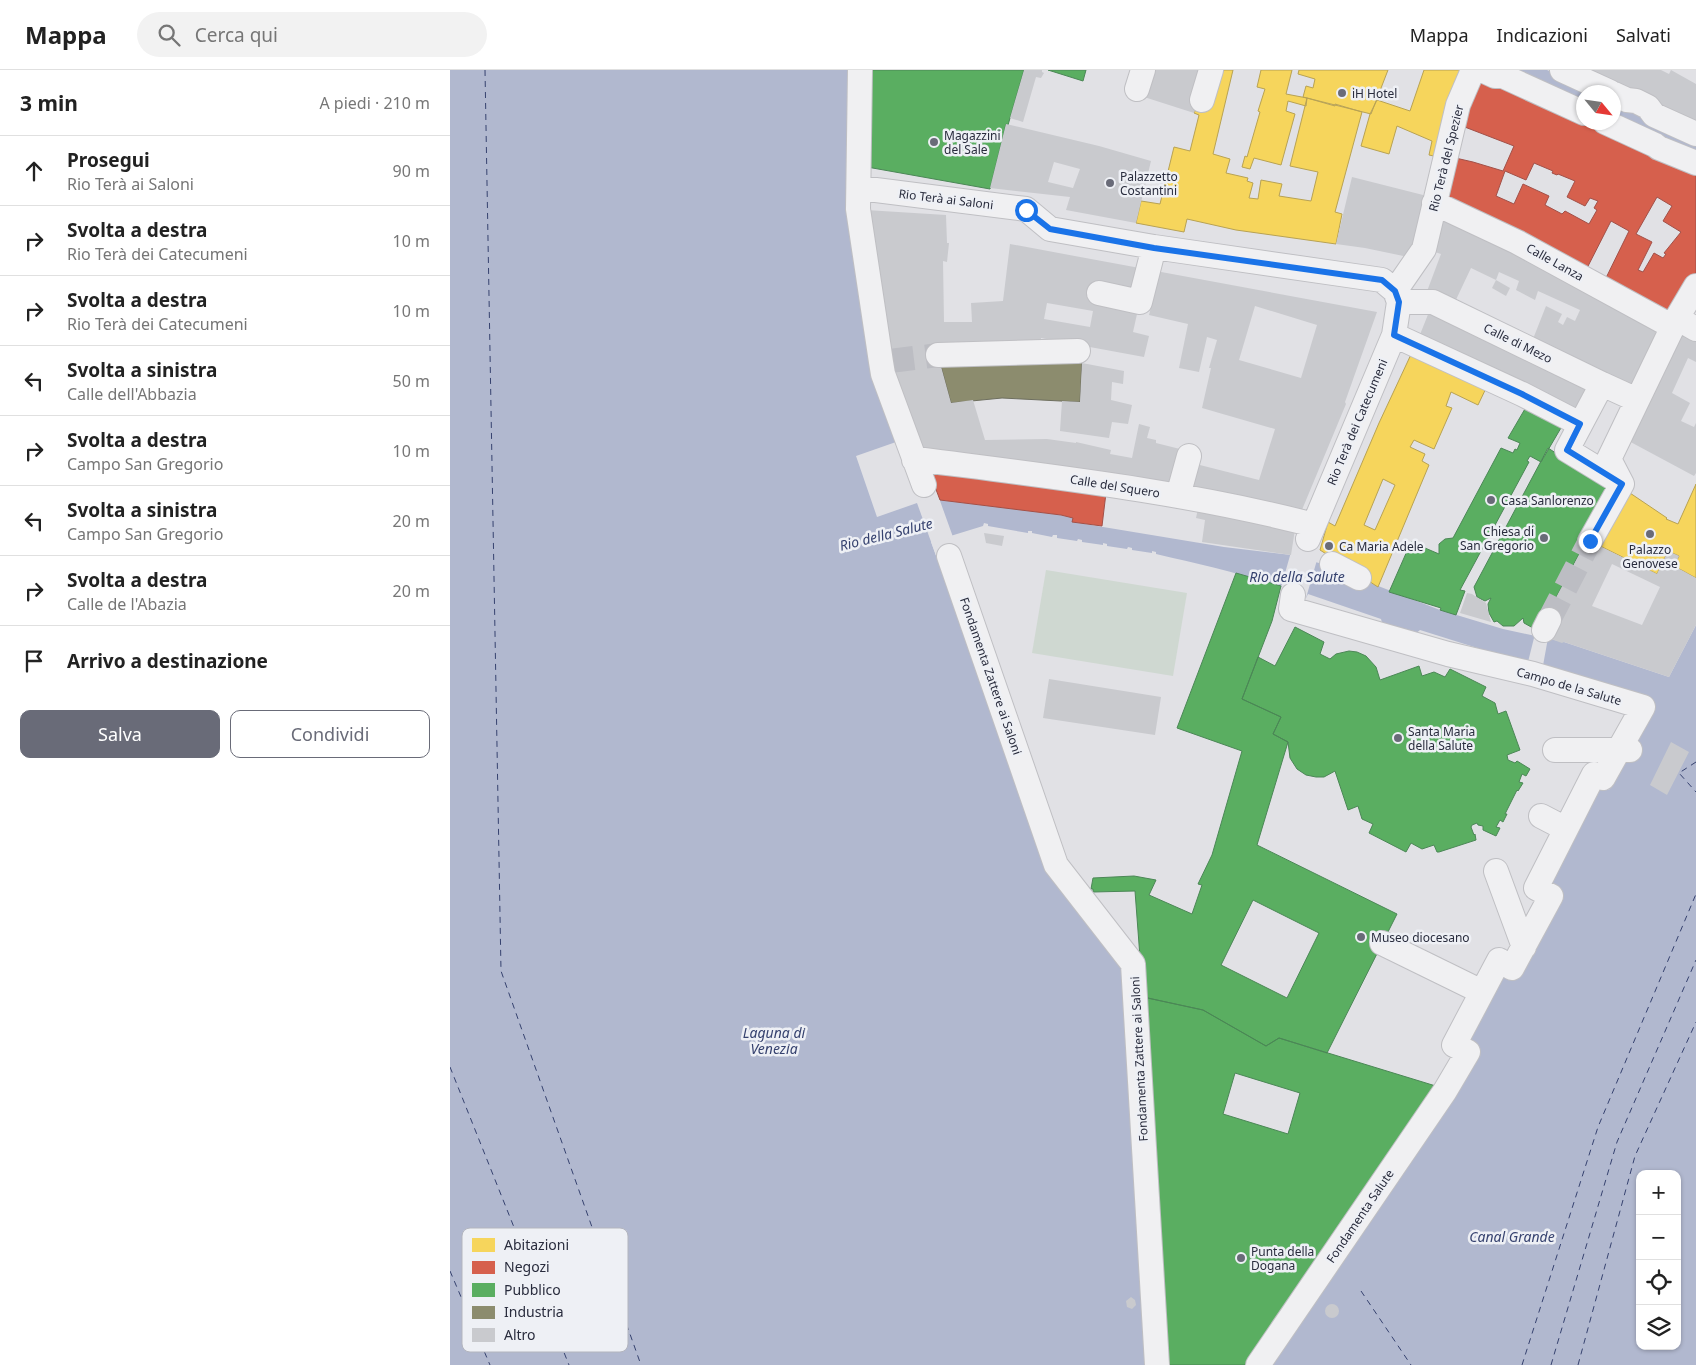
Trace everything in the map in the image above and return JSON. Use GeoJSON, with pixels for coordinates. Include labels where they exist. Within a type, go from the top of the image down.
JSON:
{"type":"FeatureCollection","features":[{"type":"Feature","properties":{"kind":"street"},"geometry":{"type":"LineString","coordinates":[[860,70],[860,188],[858,210],[885,361],[882,374],[924,485]]}},
{"type":"Feature","properties":{"kind":"street"},"geometry":{"type":"LineString","coordinates":[[1202,100],[1211,70]]}},
{"type":"Feature","properties":{"kind":"street","name":"Rio Terà del Spezier"},"geometry":{"type":"LineString","coordinates":[[1392,291],[1424,249],[1458,105],[1473,70]]}},
{"type":"Feature","properties":{"kind":"street"},"geometry":{"type":"LineString","coordinates":[[1482,70],[1495,76],[1503,76],[1576,109]]}},
{"type":"Feature","properties":{"kind":"street"},"geometry":{"type":"LineString","coordinates":[[1562,70],[1595,85]]}},
{"type":"Feature","properties":{"kind":"street"},"geometry":{"type":"LineString","coordinates":[[1621,97],[1636,101],[1648,107],[1654,114],[1696,134]]}},
{"type":"Feature","properties":{"kind":"street"},"geometry":{"type":"LineString","coordinates":[[1621,130],[1696,163]]}},
{"type":"Feature","properties":{"kind":"street","name":"Rio Terà ai Saloni"},"geometry":{"type":"LineString","coordinates":[[860,188],[1026,210],[1050,229],[1392,291],[1433,302]]}},
{"type":"Feature","properties":{"kind":"street","name":"Calle Lanza"},"geometry":{"type":"LineString","coordinates":[[1434,203],[1517,242],[1682,325]]}},
{"type":"Feature","properties":{"kind":"street"},"geometry":{"type":"LineString","coordinates":[[1099,293],[1140,302],[1154,248]]}},
{"type":"Feature","properties":{"kind":"street"},"geometry":{"type":"LineString","coordinates":[[1622,484],[1609,459],[1637,400],[1682,325],[1696,286]]}},
{"type":"Feature","properties":{"kind":"street","name":"Rio Terà dei Catecumeni"},"geometry":{"type":"LineString","coordinates":[[1316,547],[1394,335],[1392,291]]}},
{"type":"Feature","properties":{"kind":"street","name":"Calle di Mezo"},"geometry":{"type":"LineString","coordinates":[[1433,302],[1637,400]]}},
{"type":"Feature","properties":{"kind":"street"},"geometry":{"type":"LineString","coordinates":[[1394,335],[1522,394],[1580,424]]}},
{"type":"Feature","properties":{"kind":"street"},"geometry":{"type":"LineString","coordinates":[[938,355],[1078,351]]}},
{"type":"Feature","properties":{"kind":"street"},"geometry":{"type":"LineString","coordinates":[[1602,384],[1567,450],[1622,484]]}},
{"type":"Feature","properties":{"kind":"street"},"geometry":{"type":"LineString","coordinates":[[1178,496],[1190,456]]}},
{"type":"Feature","properties":{"kind":"street","name":"Calle del Squero"},"geometry":{"type":"LineString","coordinates":[[914,460],[1076,480],[1178,496],[1281,516],[1316,547],[1359,578]]}},
{"type":"Feature","properties":{"kind":"street"},"geometry":{"type":"LineString","coordinates":[[1590,541],[1622,484]]}},
{"type":"Feature","properties":{"kind":"street","name":"Fondamenta Zattere ai Saloni"},"geometry":{"type":"LineString","coordinates":[[949,556],[1056,865],[1133,964],[1157,1365]]}},
{"type":"Feature","properties":{"kind":"street","name":"Campo de la Salute"},"geometry":{"type":"LineString","coordinates":[[1293,594],[1292,609],[1449,649],[1643,707],[1625,750],[1603,778],[1594,774],[1536,888],[1551,896],[1524,947],[1512,968],[1498,960],[1454,1045],[1468,1052],[1445,1091]]}},
{"type":"Feature","properties":{"kind":"street"},"geometry":{"type":"LineString","coordinates":[[1555,750],[1625,750]]}},
{"type":"Feature","properties":{"kind":"street"},"geometry":{"type":"LineString","coordinates":[[1541,816],[1566,829]]}},
{"type":"Feature","properties":{"kind":"street"},"geometry":{"type":"LineString","coordinates":[[1496,870],[1524,947]]}},
{"type":"Feature","properties":{"kind":"street"},"geometry":{"type":"LineString","coordinates":[[1382,943],[1482,992]]}},
{"type":"Feature","properties":{"kind":"street","name":"Fondamenta Salute"},"geometry":{"type":"LineString","coordinates":[[1258,1365],[1445,1091]]}},
{"type":"Feature","properties":{"kind":"shaded area"},"geometry":{"type":"Polygon","coordinates":[[[1046,570],[1187,593],[1173,676],[1032,653],[1046,570]]]}},
{"type":"Feature","properties":{"kind":"water","name":"Laguna di Venezia"},"geometry":{"type":"Polygon","coordinates":[[[450,70],[849,70],[874,376],[918,504],[940,500],[1060,515],[1073,518],[1073,522],[1224,547],[1291,555],[1319,563],[1440,610],[1503,629],[1564,642],[1669,677],[1696,625],[1696,1365],[1266,1365],[1464,1043],[1547,886],[1597,784],[1609,790],[1652,703],[1420,630],[1414,635],[1383,626],[1381,619],[1308,594],[1306,598],[1288,590],[1232,572],[1156,554],[1156,552],[1152,551],[1152,553],[1132,550],[1132,548],[1128,547],[1127,549],[1107,546],[1107,544],[1103,543],[1103,545],[1082,542],[1082,540],[1078,539],[1077,541],[1057,538],[1057,535],[1052,537],[1032,533],[1032,531],[1028,531],[1028,533],[988,526],[988,524],[984,523],[983,526],[931,542],[1050,869],[1122,968],[1152,1365],[450,1365],[450,70]]]}},
{"type":"Feature","properties":{"kind":"water"},"geometry":{"type":"Polygon","coordinates":[[[1502,70],[1547,70],[1579,85],[1576,85],[1576,105],[1502,70]]]}},
{"type":"Feature","properties":{"kind":"water"},"geometry":{"type":"Polygon","coordinates":[[[1621,105],[1696,140],[1696,158],[1621,125],[1621,105]]]}},
{"type":"Feature","properties":{"kind":"pier"},"geometry":{"type":"Polygon","coordinates":[[[896,442],[912,488],[914,487],[919,501],[939,498],[953,537],[934,543],[941,560],[938,561],[917,503],[877,517],[856,456],[896,442]]]}},
{"type":"Feature","properties":{"kind":"pier"},"geometry":{"type":"Polygon","coordinates":[[[1291,552],[1317,560],[1306,598],[1280,591],[1291,552]]]}},
{"type":"Feature","properties":{"kind":"pier"},"geometry":{"type":"Polygon","coordinates":[[[1534,633],[1548,638],[1542,671],[1527,666],[1536,636],[1533,635],[1534,633]]]}},
{"type":"Feature","properties":{"kind":"building: Abitazioni"},"geometry":{"type":"Polygon","coordinates":[[[1215,70],[1233,70],[1213,154],[1230,159],[1226,173],[1248,178],[1247,181],[1253,183],[1249,198],[1258,199],[1261,180],[1282,184],[1279,196],[1311,201],[1318,172],[1290,166],[1307,98],[1362,112],[1335,212],[1342,214],[1336,244],[1236,230],[1187,219],[1184,232],[1136,223],[1141,201],[1160,204],[1174,147],[1190,151],[1199,115],[1194,113],[1215,70]]]}},
{"type":"Feature","properties":{"kind":"building: Abitazioni"},"geometry":{"type":"Polygon","coordinates":[[[1261,70],[1292,70],[1286,94],[1307,98],[1306,106],[1288,101],[1286,111],[1295,114],[1281,165],[1254,158],[1250,169],[1242,167],[1245,156],[1247,157],[1265,89],[1257,87],[1261,70]]]}},
{"type":"Feature","properties":{"kind":"building: Abitazioni","name":"iH Hotel"},"geometry":{"type":"Polygon","coordinates":[[[1299,70],[1388,70],[1371,114],[1303,97],[1306,86],[1313,88],[1315,79],[1298,74],[1299,70]]]}},
{"type":"Feature","properties":{"kind":"building: Abitazioni"},"geometry":{"type":"Polygon","coordinates":[[[1424,70],[1467,70],[1438,157],[1429,155],[1432,141],[1397,126],[1389,154],[1361,146],[1370,114],[1377,100],[1410,111],[1424,70]]]}},
{"type":"Feature","properties":{"kind":"building: Abitazioni"},"geometry":{"type":"Polygon","coordinates":[[[1414,348],[1489,382],[1478,405],[1451,392],[1446,406],[1452,408],[1434,449],[1414,440],[1410,447],[1425,454],[1422,461],[1429,465],[1378,587],[1320,550],[1328,522],[1335,526],[1379,423],[1414,348]],[[1383,479],[1364,525],[1375,530],[1395,485],[1383,479]]]}},
{"type":"Feature","properties":{"kind":"building: Abitazioni","name":"Palazzo Genovese"},"geometry":{"type":"Polygon","coordinates":[[[1696,484],[1696,578],[1674,566],[1679,556],[1668,551],[1657,574],[1598,545],[1627,491],[1666,519],[1678,524],[1696,484]]]}},
{"type":"Feature","properties":{"kind":"building: Negozi"},"geometry":{"type":"Polygon","coordinates":[[[1479,71],[1576,118],[1576,130],[1611,130],[1696,169],[1696,279],[1671,320],[1603,284],[1629,231],[1611,221],[1584,274],[1442,202],[1451,157],[1503,171],[1514,146],[1457,124],[1479,71]],[[1534,163],[1526,180],[1505,171],[1496,196],[1514,204],[1523,184],[1549,196],[1545,205],[1562,214],[1565,211],[1589,224],[1597,210],[1594,208],[1598,201],[1590,198],[1585,206],[1567,197],[1575,181],[1552,173],[1553,171],[1534,163]],[[1657,197],[1636,234],[1652,242],[1638,270],[1643,272],[1654,253],[1663,258],[1666,254],[1664,253],[1681,232],[1663,221],[1672,206],[1657,197]]]}},
{"type":"Feature","properties":{"kind":"building: Negozi"},"geometry":{"type":"Polygon","coordinates":[[[926,463],[1106,493],[1102,526],[1072,522],[1073,518],[1061,515],[940,500],[926,463]]]}},
{"type":"Feature","properties":{"kind":"building: Pubblico","name":"Magazzini del Sale"},"geometry":{"type":"Polygon","coordinates":[[[868,70],[1024,70],[1008,125],[1006,124],[990,189],[867,167],[868,70]]]}},
{"type":"Feature","properties":{"kind":"building: Pubblico"},"geometry":{"type":"Polygon","coordinates":[[[1048,70],[1086,70],[1083,81],[1048,70]]]}},
{"type":"Feature","properties":{"kind":"building: Pubblico","name":"Casa Sanlorenzo"},"geometry":{"type":"Polygon","coordinates":[[[1529,402],[1565,421],[1541,462],[1530,456],[1527,461],[1529,462],[1460,590],[1465,591],[1456,615],[1440,610],[1441,608],[1389,592],[1411,542],[1439,554],[1439,544],[1445,539],[1453,538],[1501,448],[1513,453],[1515,449],[1517,450],[1520,443],[1508,438],[1529,402]]]}},
{"type":"Feature","properties":{"kind":"building: Pubblico","name":"Chiesa di San Gregorio"},"geometry":{"type":"Polygon","coordinates":[[[1548,448],[1613,490],[1543,622],[1533,628],[1524,623],[1523,618],[1514,626],[1503,626],[1497,621],[1494,622],[1489,613],[1488,604],[1491,598],[1485,601],[1477,597],[1474,587],[1548,448]]]}},
{"type":"Feature","properties":{"kind":"building: Pubblico"},"geometry":{"type":"Polygon","coordinates":[[[1236,573],[1281,586],[1272,621],[1242,699],[1281,717],[1273,734],[1288,742],[1257,845],[1397,914],[1327,1053],[1279,1038],[1266,1046],[1203,1010],[1143,997],[1135,891],[1093,892],[1093,889],[1091,889],[1093,878],[1134,876],[1156,880],[1149,895],[1192,914],[1202,885],[1198,884],[1212,855],[1242,751],[1177,728],[1236,573]],[[1253,900],[1221,965],[1287,998],[1319,933],[1253,900]]]}},
{"type":"Feature","properties":{"kind":"building: Pubblico","name":"Santa Maria della Salute"},"geometry":{"type":"Polygon","coordinates":[[[1295,627],[1324,642],[1320,654],[1330,659],[1336,654],[1349,651],[1366,656],[1376,667],[1380,680],[1419,666],[1422,676],[1434,672],[1445,677],[1450,669],[1486,687],[1482,696],[1495,703],[1498,714],[1506,711],[1520,750],[1507,755],[1508,760],[1515,763],[1517,761],[1530,769],[1526,776],[1522,774],[1519,782],[1523,783],[1517,790],[1503,822],[1500,820],[1496,827],[1500,828],[1496,836],[1483,830],[1483,826],[1477,823],[1471,827],[1476,840],[1439,852],[1437,852],[1434,845],[1422,849],[1411,843],[1406,852],[1369,833],[1373,824],[1362,819],[1358,806],[1348,810],[1335,771],[1324,777],[1316,777],[1306,775],[1297,769],[1290,758],[1288,742],[1273,734],[1281,717],[1242,699],[1258,657],[1275,666],[1295,627]]]}},
{"type":"Feature","properties":{"kind":"building: Pubblico","name":"Punta della Dogana"},"geometry":{"type":"Polygon","coordinates":[[[1143,997],[1203,1010],[1266,1046],[1279,1038],[1439,1087],[1248,1365],[1168,1365],[1143,997]],[[1235,1073],[1223,1114],[1288,1134],[1300,1093],[1235,1073]]]}},
{"type":"Feature","properties":{"kind":"building: Industria"},"geometry":{"type":"Polygon","coordinates":[[[939,359],[1082,360],[1080,402],[1002,398],[951,403],[939,359]]]}},
{"type":"Feature","properties":{"kind":"building: Altro"},"geometry":{"type":"Polygon","coordinates":[[[1024,70],[1042,70],[1044,73],[1041,78],[1036,77],[1023,122],[1010,118],[1024,70]]]}},
{"type":"Feature","properties":{"kind":"building: Altro"},"geometry":{"type":"Polygon","coordinates":[[[1149,70],[1207,70],[1194,113],[1141,96],[1149,70]]]}},
{"type":"Feature","properties":{"kind":"building: Altro"},"geometry":{"type":"Polygon","coordinates":[[[1577,70],[1661,70],[1669,74],[1671,70],[1696,84],[1696,126],[1621,91],[1621,85],[1609,85],[1577,70]]]}},
{"type":"Feature","properties":{"kind":"building: Altro"},"geometry":{"type":"Polygon","coordinates":[[[1006,124],[1099,146],[1151,161],[1136,223],[1066,210],[1070,197],[990,188],[1006,124]],[[1054,162],[1048,182],[1073,188],[1080,169],[1054,162]]]}},
{"type":"Feature","properties":{"kind":"building: Altro"},"geometry":{"type":"Polygon","coordinates":[[[1352,177],[1431,197],[1413,258],[1336,244],[1352,177]]]}},
{"type":"Feature","properties":{"kind":"building: Altro"},"geometry":{"type":"Polygon","coordinates":[[[866,210],[946,215],[947,243],[949,243],[947,262],[943,261],[944,322],[972,322],[971,303],[1003,301],[1010,244],[1377,312],[1345,402],[1346,404],[1299,517],[1185,490],[1192,463],[1259,480],[1275,429],[1202,408],[1211,368],[1209,368],[1217,340],[1207,337],[1199,372],[1179,368],[1188,324],[1149,315],[1152,303],[1139,305],[1133,332],[1149,336],[1144,357],[1041,338],[1040,350],[937,352],[951,403],[973,400],[985,440],[1047,439],[1076,442],[1111,450],[1110,454],[1132,458],[1139,424],[1150,427],[1147,438],[1156,440],[1156,443],[1184,450],[1172,491],[921,458],[896,388],[866,210]],[[1047,303],[1044,319],[1090,327],[1093,311],[1047,303]],[[1255,306],[1239,360],[1301,378],[1317,325],[1255,306]]]}},
{"type":"Feature","properties":{"kind":"building: Altro"},"geometry":{"type":"Polygon","coordinates":[[[1441,211],[1663,325],[1630,393],[1531,344],[1546,306],[1562,314],[1558,322],[1563,325],[1567,317],[1575,321],[1580,310],[1538,291],[1535,300],[1516,290],[1519,281],[1499,272],[1496,280],[1471,268],[1453,306],[1426,294],[1441,254],[1429,250],[1441,211]]]}},
{"type":"Feature","properties":{"kind":"building: Altro"},"geometry":{"type":"Polygon","coordinates":[[[1496,280],[1510,288],[1506,296],[1492,288],[1496,280]]]}},
{"type":"Feature","properties":{"kind":"building: Altro"},"geometry":{"type":"Polygon","coordinates":[[[1431,307],[1597,388],[1581,418],[1417,342],[1431,307]]]}},
{"type":"Feature","properties":{"kind":"building: Altro"},"geometry":{"type":"Polygon","coordinates":[[[1677,325],[1696,335],[1696,362],[1688,358],[1672,393],[1690,403],[1681,421],[1694,427],[1696,423],[1696,473],[1694,476],[1625,439],[1677,325]]]}},
{"type":"Feature","properties":{"kind":"building: Altro"},"geometry":{"type":"Polygon","coordinates":[[[1082,363],[1124,371],[1123,384],[1112,382],[1111,400],[1132,405],[1128,424],[1112,422],[1109,438],[1060,431],[1062,401],[1080,402],[1082,363]]]}},
{"type":"Feature","properties":{"kind":"building: Altro"},"geometry":{"type":"Polygon","coordinates":[[[1199,504],[1296,523],[1291,555],[1202,542],[1205,520],[1196,518],[1199,504]]]}},
{"type":"Feature","properties":{"kind":"building: Altro"},"geometry":{"type":"Polygon","coordinates":[[[984,533],[1004,536],[1002,546],[986,543],[984,533]]]}},
{"type":"Feature","properties":{"kind":"building: Altro"},"geometry":{"type":"Polygon","coordinates":[[[1587,540],[1657,574],[1668,551],[1679,556],[1674,566],[1696,578],[1696,625],[1669,677],[1548,638],[1545,618],[1587,540]],[[1612,564],[1592,606],[1642,625],[1660,587],[1612,564]]]}},
{"type":"Feature","properties":{"kind":"building: Altro"},"geometry":{"type":"Polygon","coordinates":[[[1467,593],[1486,603],[1491,622],[1460,613],[1467,593]]]}},
{"type":"Feature","properties":{"kind":"building: Altro"},"geometry":{"type":"Polygon","coordinates":[[[1049,679],[1161,697],[1155,735],[1043,718],[1049,679]]]}},
{"type":"Feature","properties":{"kind":"building: Altro"},"geometry":{"type":"Polygon","coordinates":[[[1671,742],[1689,752],[1667,795],[1650,785],[1671,742]]]}},
{"type":"Feature","properties":{"kind":"building: Altro"},"geometry":{"type":"Polygon","coordinates":[[[1131,1297],[1135,1300],[1136,1305],[1132,1309],[1127,1307],[1126,1301],[1131,1297]]]}},
{"type":"Feature","properties":{"kind":"building: Altro"},"geometry":{"type":"Polygon","coordinates":[[[1332,1304],[1337,1306],[1339,1311],[1337,1316],[1332,1318],[1327,1316],[1325,1311],[1327,1306],[1332,1304]]]}},
{"type":"Feature","properties":{"kind":"ferry route"},"geometry":{"type":"LineString","coordinates":[[485,70],[501,971],[592,1228]]}},
{"type":"Feature","properties":{"kind":"ferry route"},"geometry":{"type":"LineString","coordinates":[[1696,762],[1679,773],[1696,792]]}},
{"type":"Feature","properties":{"kind":"ferry route"},"geometry":{"type":"LineString","coordinates":[[1522,1365],[1598,1127],[1696,894]]}},
{"type":"Feature","properties":{"kind":"ferry route"},"geometry":{"type":"LineString","coordinates":[[1551,1365],[1617,1142],[1696,960]]}},
{"type":"Feature","properties":{"kind":"ferry route"},"geometry":{"type":"LineString","coordinates":[[1578,1365],[1635,1156],[1696,1022]]}},
{"type":"Feature","properties":{"kind":"ferry route"},"geometry":{"type":"LineString","coordinates":[[450,1067],[514,1228]]}},
{"type":"Feature","properties":{"kind":"ferry route"},"geometry":{"type":"LineString","coordinates":[[450,1271],[462,1299]]}},
{"type":"Feature","properties":{"kind":"ferry route"},"geometry":{"type":"LineString","coordinates":[[1361,1291],[1411,1365]]}},
{"type":"Feature","properties":{"kind":"ferry route"},"geometry":{"type":"LineString","coordinates":[[628,1328],[641,1365]]}},
{"type":"Feature","properties":{"kind":"ferry route"},"geometry":{"type":"LineString","coordinates":[[484,1352],[490,1365]]}},
{"type":"Feature","properties":{"kind":"ferry route"},"geometry":{"type":"LineString","coordinates":[[564,1352],[569,1365]]}},
{"type":"Feature","properties":{"kind":"tunnel"},"geometry":{"type":"LineString","coordinates":[[890,361],[938,355]]}},
{"type":"Feature","properties":{"kind":"tunnel"},"geometry":{"type":"LineString","coordinates":[[1549,620],[1590,541]]}},
{"type":"Feature","properties":{"kind":"place","name":"iH Hotel"},"geometry":{"type":"Point","coordinates":[1342,93]}},
{"type":"Feature","properties":{"kind":"place","name":"Magazzini del Sale"},"geometry":{"type":"Point","coordinates":[934,142]}},
{"type":"Feature","properties":{"kind":"place","name":"Palazzetto Costantini"},"geometry":{"type":"Point","coordinates":[1110,183]}},
{"type":"Feature","properties":{"kind":"place","name":"Casa Sanlorenzo"},"geometry":{"type":"Point","coordinates":[1491,500]}},
{"type":"Feature","properties":{"kind":"place","name":"Palazzo Genovese"},"geometry":{"type":"Point","coordinates":[1650,534]}},
{"type":"Feature","properties":{"kind":"place","name":"Chiesa di San Gregorio"},"geometry":{"type":"Point","coordinates":[1544,538]}},
{"type":"Feature","properties":{"kind":"place","name":"Ca Maria Adele"},"geometry":{"type":"Point","coordinates":[1329,546]}},
{"type":"Feature","properties":{"kind":"place","name":"Santa Maria della Salute"},"geometry":{"type":"Point","coordinates":[1398,738]}},
{"type":"Feature","properties":{"kind":"place","name":"Museo diocesano"},"geometry":{"type":"Point","coordinates":[1361,937]}},
{"type":"Feature","properties":{"kind":"place","name":"Punta della Dogana"},"geometry":{"type":"Point","coordinates":[1241,1258]}},
{"type":"Feature","properties":{"kind":"route"},"geometry":{"type":"LineString","coordinates":[[1026,210],[1050,229],[1154,248],[1382,280],[1395,291],[1399,302],[1394,335],[1522,394],[1580,424],[1567,450],[1622,484],[1590,541]]}},
{"type":"Feature","properties":{"kind":"water label","name":"Rio della Salute"},"geometry":{"type":"Point","coordinates":[886,534]}},
{"type":"Feature","properties":{"kind":"water label","name":"Rio della Salute"},"geometry":{"type":"Point","coordinates":[1297,576]}},
{"type":"Feature","properties":{"kind":"water label","name":"Canal Grande"},"geometry":{"type":"Point","coordinates":[1512,1236]}}]}
